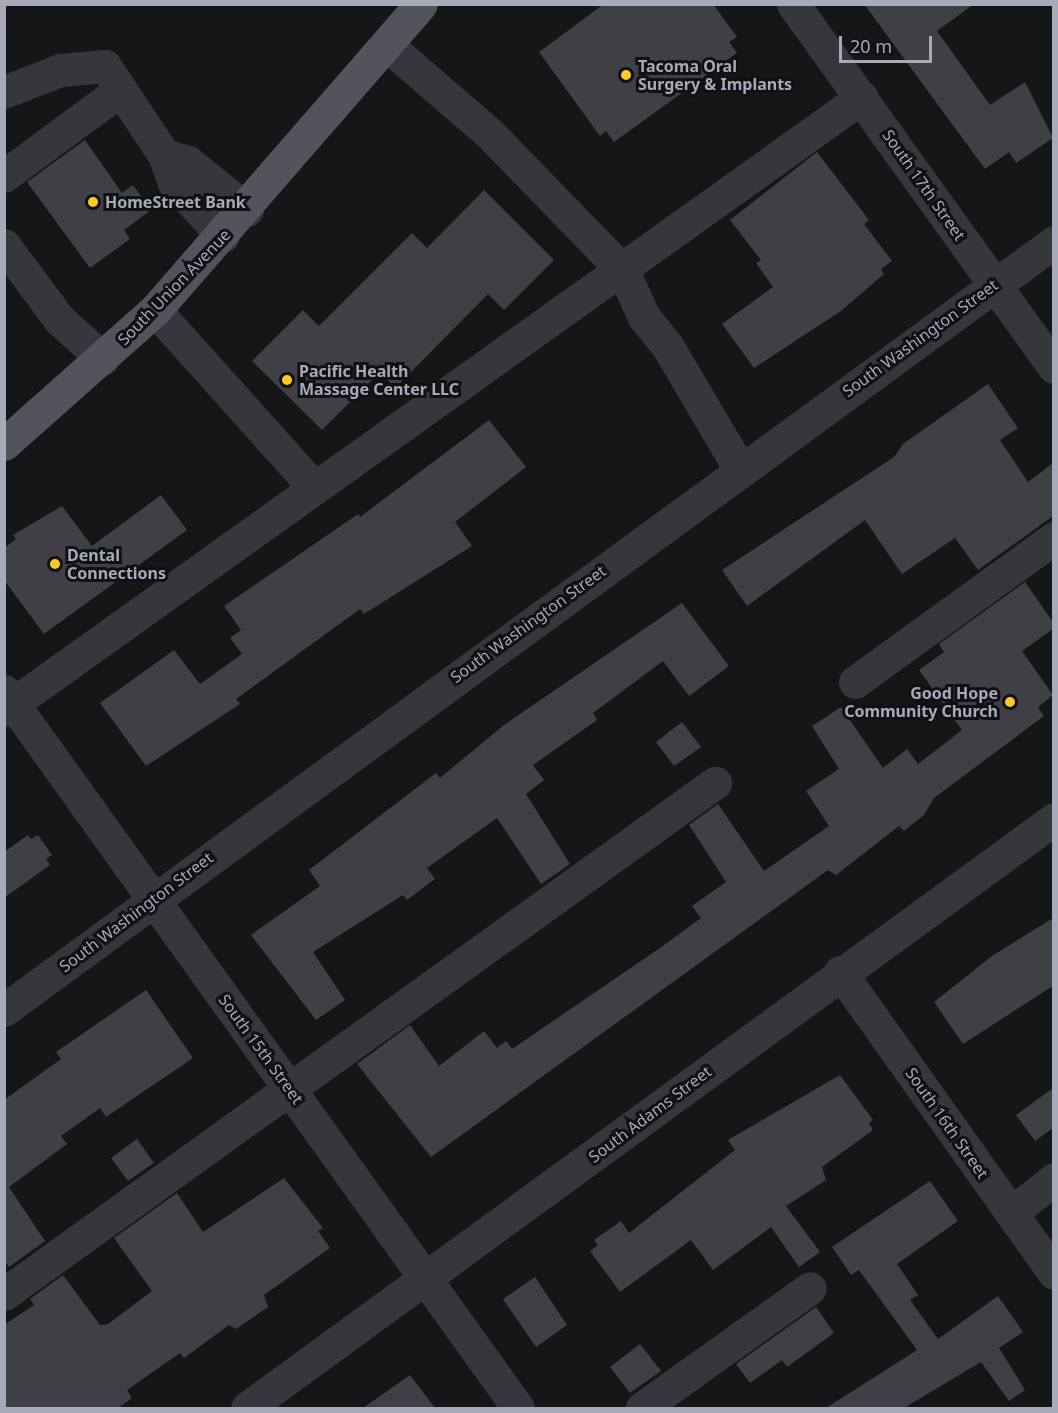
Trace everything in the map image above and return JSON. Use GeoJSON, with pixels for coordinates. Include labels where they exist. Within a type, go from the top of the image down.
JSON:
{"type":"FeatureCollection","features":[{"type":"Feature","properties":{"kind":"main road","name":"South Union Avenue"},"geometry":{"type":"LineString","coordinates":[[4,444],[103,359],[154,310],[247,210],[421,4]]}},
{"type":"Feature","properties":{"kind":"street","name":"South 17th Street"},"geometry":{"type":"LineString","coordinates":[[793,4],[862,97],[1053,367]]}},
{"type":"Feature","properties":{"kind":"street"},"geometry":{"type":"LineString","coordinates":[[387,45],[489,133],[623,271],[644,317],[668,347],[740,469]]}},
{"type":"Feature","properties":{"kind":"street"},"geometry":{"type":"LineString","coordinates":[[4,92],[60,70],[105,66],[119,91],[164,154],[174,183],[223,236]]}},
{"type":"Feature","properties":{"kind":"street"},"geometry":{"type":"LineString","coordinates":[[4,176],[119,91]]}},
{"type":"Feature","properties":{"kind":"street"},"geometry":{"type":"LineString","coordinates":[[7,701],[623,271],[862,97]]}},
{"type":"Feature","properties":{"kind":"street"},"geometry":{"type":"LineString","coordinates":[[164,154],[188,162],[247,210]]}},
{"type":"Feature","properties":{"kind":"street","name":"South Washington Street"},"geometry":{"type":"LineString","coordinates":[[4,1010],[153,898],[1053,242]]}},
{"type":"Feature","properties":{"kind":"street"},"geometry":{"type":"LineString","coordinates":[[4,245],[59,319],[103,359]]}},
{"type":"Feature","properties":{"kind":"street"},"geometry":{"type":"LineString","coordinates":[[154,310],[314,487]]}},
{"type":"Feature","properties":{"kind":"street"},"geometry":{"type":"LineString","coordinates":[[855,682],[1053,538]]}},
{"type":"Feature","properties":{"kind":"street","name":"South 15th Street"},"geometry":{"type":"LineString","coordinates":[[7,701],[153,898],[518,1408]]}},
{"type":"Feature","properties":{"kind":"street"},"geometry":{"type":"LineString","coordinates":[[4,1294],[715,783]]}},
{"type":"Feature","properties":{"kind":"street","name":"South Adams Street"},"geometry":{"type":"LineString","coordinates":[[247,1408],[426,1280],[840,972],[1053,819]]}},
{"type":"Feature","properties":{"kind":"street","name":"South 16th Street"},"geometry":{"type":"LineString","coordinates":[[840,972],[1053,1273]]}},
{"type":"Feature","properties":{"kind":"street"},"geometry":{"type":"LineString","coordinates":[[1011,1213],[1053,1179]]}},
{"type":"Feature","properties":{"kind":"street"},"geometry":{"type":"LineString","coordinates":[[642,1408],[810,1288]]}},
{"type":"Feature","properties":{"kind":"building","name":"Tacoma Oral Surgery & Implants"},"geometry":{"type":"Polygon","coordinates":[[[604,4],[713,4],[737,37],[729,42],[737,53],[614,142],[606,131],[600,136],[539,52],[604,4]]]}},
{"type":"Feature","properties":{"kind":"building"},"geometry":{"type":"Polygon","coordinates":[[[864,4],[974,4],[937,31],[990,105],[1025,82],[1053,138],[1016,163],[1009,152],[985,169],[864,4]]]}},
{"type":"Feature","properties":{"kind":"building","name":"HomeStreet Bank"},"geometry":{"type":"Polygon","coordinates":[[[85,140],[122,193],[133,185],[151,210],[124,230],[130,239],[90,268],[27,182],[85,140]]]}},
{"type":"Feature","properties":{"kind":"building"},"geometry":{"type":"Polygon","coordinates":[[[817,152],[869,220],[864,224],[892,261],[881,269],[884,274],[841,311],[754,368],[722,324],[773,287],[756,263],[761,260],[730,220],[817,152]]]}},
{"type":"Feature","properties":{"kind":"building"},"geometry":{"type":"Polygon","coordinates":[[[484,190],[554,260],[504,310],[488,294],[395,388],[380,372],[322,430],[252,361],[303,310],[319,326],[412,233],[427,248],[484,190]]]}},
{"type":"Feature","properties":{"kind":"building"},"geometry":{"type":"Polygon","coordinates":[[[988,384],[1018,428],[1000,440],[1028,482],[1053,463],[1053,516],[978,570],[955,538],[902,574],[865,520],[747,606],[722,570],[894,457],[903,444],[988,384]]]}},
{"type":"Feature","properties":{"kind":"building"},"geometry":{"type":"Polygon","coordinates":[[[489,420],[526,467],[455,522],[472,546],[364,614],[360,609],[236,699],[240,704],[146,766],[100,703],[174,650],[200,684],[242,654],[230,638],[241,630],[224,606],[358,514],[360,517],[489,420]]]}},
{"type":"Feature","properties":{"kind":"building","name":"Dental Connections"},"geometry":{"type":"Polygon","coordinates":[[[161,495],[187,530],[44,634],[4,580],[4,548],[16,539],[13,535],[62,506],[92,546],[161,495]]]}},
{"type":"Feature","properties":{"kind":"building"},"geometry":{"type":"Polygon","coordinates":[[[1025,582],[1053,622],[1053,629],[1022,651],[1053,695],[1038,707],[1044,716],[934,798],[924,815],[904,831],[899,826],[836,875],[828,870],[431,1157],[357,1064],[410,1025],[439,1066],[484,1031],[497,1048],[506,1041],[512,1049],[660,948],[701,918],[692,906],[726,882],[689,825],[718,804],[764,871],[829,826],[806,791],[839,769],[812,726],[841,707],[883,768],[907,749],[918,764],[962,730],[919,670],[944,652],[939,644],[1025,582]]]}},
{"type":"Feature","properties":{"kind":"building"},"geometry":{"type":"Polygon","coordinates":[[[682,603],[729,666],[689,696],[663,661],[593,713],[597,720],[533,765],[544,780],[526,794],[570,864],[541,884],[497,818],[427,868],[435,879],[407,900],[403,895],[313,952],[345,1000],[316,1020],[251,935],[320,886],[309,870],[436,773],[440,778],[504,725],[682,603]]]}},
{"type":"Feature","properties":{"kind":"building"},"geometry":{"type":"Polygon","coordinates":[[[682,722],[701,747],[674,766],[656,742],[682,722]]]}},
{"type":"Feature","properties":{"kind":"building"},"geometry":{"type":"Polygon","coordinates":[[[28,835],[31,839],[38,835],[52,855],[46,859],[50,865],[4,898],[4,852],[28,835]]]}},
{"type":"Feature","properties":{"kind":"building"},"geometry":{"type":"Polygon","coordinates":[[[1053,918],[1053,986],[963,1044],[934,1002],[992,956],[1053,918]]]}},
{"type":"Feature","properties":{"kind":"building"},"geometry":{"type":"Polygon","coordinates":[[[146,990],[193,1058],[106,1117],[100,1108],[61,1136],[67,1144],[9,1187],[45,1241],[9,1267],[4,1261],[4,1100],[61,1059],[56,1052],[146,990]]]}},
{"type":"Feature","properties":{"kind":"building"},"geometry":{"type":"Polygon","coordinates":[[[840,1075],[873,1120],[869,1123],[873,1130],[822,1167],[826,1180],[786,1206],[820,1252],[799,1267],[771,1227],[713,1270],[691,1240],[620,1292],[590,1251],[598,1245],[594,1240],[621,1221],[629,1233],[735,1150],[728,1140],[840,1075]]]}},
{"type":"Feature","properties":{"kind":"building"},"geometry":{"type":"Polygon","coordinates":[[[1053,1088],[1053,1128],[1035,1141],[1016,1115],[1053,1088]]]}},
{"type":"Feature","properties":{"kind":"building"},"geometry":{"type":"Polygon","coordinates":[[[137,1139],[154,1163],[128,1181],[111,1158],[137,1139]]]}},
{"type":"Feature","properties":{"kind":"building"},"geometry":{"type":"Polygon","coordinates":[[[284,1178],[323,1228],[318,1231],[330,1248],[264,1295],[268,1307],[236,1329],[229,1325],[184,1358],[180,1353],[127,1390],[132,1398],[118,1408],[4,1408],[4,1325],[34,1305],[30,1299],[63,1275],[100,1325],[108,1324],[152,1291],[114,1238],[177,1193],[203,1232],[284,1178]]]}},
{"type":"Feature","properties":{"kind":"building"},"geometry":{"type":"Polygon","coordinates":[[[930,1181],[958,1221],[897,1264],[918,1295],[910,1300],[938,1339],[998,1296],[1023,1332],[999,1348],[1025,1390],[1009,1401],[981,1362],[904,1408],[826,1408],[917,1350],[859,1270],[851,1275],[832,1247],[930,1181]]]}},
{"type":"Feature","properties":{"kind":"building"},"geometry":{"type":"Polygon","coordinates":[[[535,1277],[567,1325],[536,1347],[503,1299],[535,1277]]]}},
{"type":"Feature","properties":{"kind":"building"},"geometry":{"type":"Polygon","coordinates":[[[816,1307],[834,1333],[787,1367],[782,1360],[750,1383],[736,1364],[816,1307]]]}},
{"type":"Feature","properties":{"kind":"building"},"geometry":{"type":"Polygon","coordinates":[[[640,1344],[661,1371],[630,1393],[610,1367],[640,1344]]]}},
{"type":"Feature","properties":{"kind":"building"},"geometry":{"type":"Polygon","coordinates":[[[410,1375],[435,1408],[363,1408],[410,1375]]]}},
{"type":"Feature","properties":{"kind":"place","name":"Tacoma Oral Surgery & Implants"},"geometry":{"type":"Point","coordinates":[626,75]}},
{"type":"Feature","properties":{"kind":"place","name":"HomeStreet Bank"},"geometry":{"type":"Point","coordinates":[93,202]}},
{"type":"Feature","properties":{"kind":"place","name":"Pacific Health Massage Center LLC"},"geometry":{"type":"Point","coordinates":[287,380]}},
{"type":"Feature","properties":{"kind":"place","name":"Dental Connections"},"geometry":{"type":"Point","coordinates":[55,564]}},
{"type":"Feature","properties":{"kind":"place","name":"Good Hope Community Church"},"geometry":{"type":"Point","coordinates":[1010,702]}}]}
